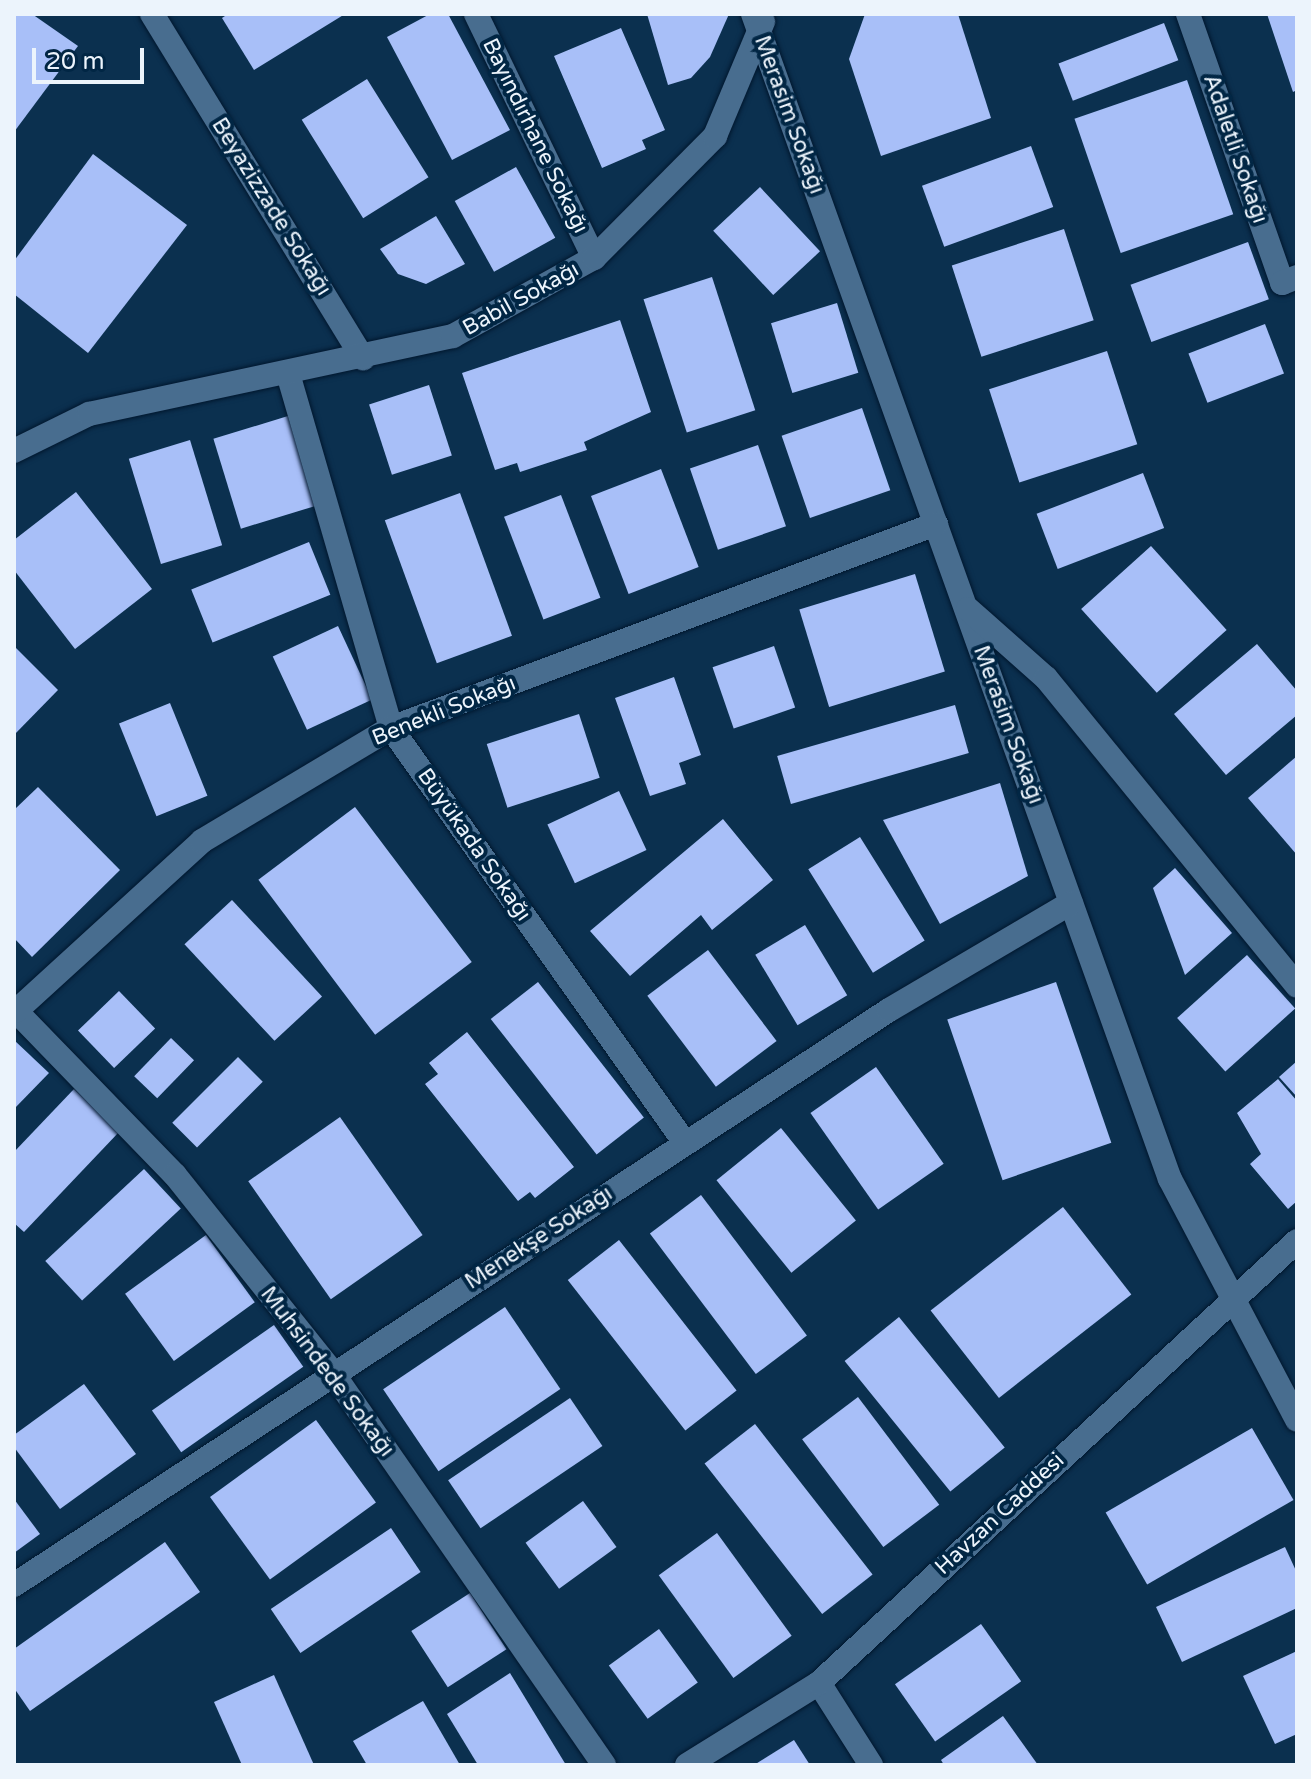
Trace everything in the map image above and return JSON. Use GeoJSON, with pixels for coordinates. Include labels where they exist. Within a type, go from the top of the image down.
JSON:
{"type":"FeatureCollection","features":[{"type":"Feature","properties":{"kind":"street","name":"Beyazizzade Sokağı"},"geometry":{"type":"LineString","coordinates":[[152,14],[363,358]]}},
{"type":"Feature","properties":{"kind":"street","name":"Bayındırhane Sokağı"},"geometry":{"type":"LineString","coordinates":[[476,14],[594,258]]}},
{"type":"Feature","properties":{"kind":"street","name":"Adaletli Sokağı"},"geometry":{"type":"LineString","coordinates":[[1188,14],[1289,280]]}},
{"type":"Feature","properties":{"kind":"street","name":"Babil Sokağı"},"geometry":{"type":"LineString","coordinates":[[14,451],[89,414],[289,377],[453,336],[594,258],[715,136],[760,19]]}},
{"type":"Feature","properties":{"kind":"street","name":"Merasim Sokağı"},"geometry":{"type":"LineString","coordinates":[[760,19],[1170,1179],[1230,1301],[1297,1420]]}},
{"type":"Feature","properties":{"kind":"street","name":"Büyükada Sokağı"},"geometry":{"type":"LineString","coordinates":[[289,377],[391,728],[685,1143]]}},
{"type":"Feature","properties":{"kind":"street","name":"Benekli Sokağı"},"geometry":{"type":"LineString","coordinates":[[15,1010],[202,841],[391,728],[936,524]]}},
{"type":"Feature","properties":{"kind":"street"},"geometry":{"type":"LineString","coordinates":[[966,607],[1046,678],[1297,986]]}},
{"type":"Feature","properties":{"kind":"street","name":"Menekşe Sokağı"},"geometry":{"type":"LineString","coordinates":[[14,1585],[332,1372],[685,1143],[1071,903]]}},
{"type":"Feature","properties":{"kind":"street","name":"Muhsindede Sokağı"},"geometry":{"type":"LineString","coordinates":[[15,1010],[175,1175],[332,1372],[604,1765]]}},
{"type":"Feature","properties":{"kind":"street","name":"Havzan Caddesi"},"geometry":{"type":"LineString","coordinates":[[687,1765],[819,1683],[1297,1241]]}},
{"type":"Feature","properties":{"kind":"street"},"geometry":{"type":"LineString","coordinates":[[819,1683],[871,1765]]}},
{"type":"Feature","properties":{"kind":"building"},"geometry":{"type":"Polygon","coordinates":[[[14,14],[32,14],[78,46],[14,132],[14,14]]]}},
{"type":"Feature","properties":{"kind":"building"},"geometry":{"type":"Polygon","coordinates":[[[228,14],[345,14],[254,70],[222,18],[228,14]]]}},
{"type":"Feature","properties":{"kind":"building"},"geometry":{"type":"Polygon","coordinates":[[[430,14],[448,14],[510,130],[452,160],[387,37],[430,14]]]}},
{"type":"Feature","properties":{"kind":"building"},"geometry":{"type":"Polygon","coordinates":[[[647,14],[729,14],[710,57],[691,78],[668,85],[647,14]]]}},
{"type":"Feature","properties":{"kind":"building"},"geometry":{"type":"Polygon","coordinates":[[[865,14],[958,14],[991,118],[881,156],[849,59],[865,14]]]}},
{"type":"Feature","properties":{"kind":"building"},"geometry":{"type":"Polygon","coordinates":[[[1267,14],[1297,14],[1297,90],[1293,92],[1267,14]]]}},
{"type":"Feature","properties":{"kind":"building"},"geometry":{"type":"Polygon","coordinates":[[[1164,23],[1178,60],[1073,101],[1059,63],[1164,23]]]}},
{"type":"Feature","properties":{"kind":"building"},"geometry":{"type":"Polygon","coordinates":[[[621,28],[665,130],[642,140],[646,149],[602,168],[554,56],[621,28]]]}},
{"type":"Feature","properties":{"kind":"building"},"geometry":{"type":"Polygon","coordinates":[[[367,79],[428,177],[363,218],[302,120],[367,79]]]}},
{"type":"Feature","properties":{"kind":"building"},"geometry":{"type":"Polygon","coordinates":[[[1187,80],[1233,214],[1121,253],[1074,119],[1187,80]]]}},
{"type":"Feature","properties":{"kind":"building"},"geometry":{"type":"Polygon","coordinates":[[[1031,146],[1053,207],[944,247],[922,186],[1031,146]]]}},
{"type":"Feature","properties":{"kind":"building"},"geometry":{"type":"Polygon","coordinates":[[[93,154],[187,225],[88,353],[14,294],[14,261],[93,154]]]}},
{"type":"Feature","properties":{"kind":"building"},"geometry":{"type":"Polygon","coordinates":[[[516,167],[555,238],[494,272],[455,201],[516,167]]]}},
{"type":"Feature","properties":{"kind":"building"},"geometry":{"type":"Polygon","coordinates":[[[760,187],[820,251],[773,295],[713,231],[760,187]]]}},
{"type":"Feature","properties":{"kind":"building"},"geometry":{"type":"Polygon","coordinates":[[[436,216],[465,264],[426,284],[398,274],[380,249],[436,216]]]}},
{"type":"Feature","properties":{"kind":"building"},"geometry":{"type":"Polygon","coordinates":[[[1064,229],[1094,320],[981,357],[952,265],[1064,229]]]}},
{"type":"Feature","properties":{"kind":"building"},"geometry":{"type":"Polygon","coordinates":[[[1248,242],[1269,299],[1151,342],[1131,285],[1248,242]]]}},
{"type":"Feature","properties":{"kind":"building"},"geometry":{"type":"Polygon","coordinates":[[[712,277],[755,410],[687,432],[644,299],[712,277]]]}},
{"type":"Feature","properties":{"kind":"building"},"geometry":{"type":"Polygon","coordinates":[[[837,303],[858,373],[792,393],[771,323],[837,303]]]}},
{"type":"Feature","properties":{"kind":"building"},"geometry":{"type":"Polygon","coordinates":[[[620,320],[651,412],[584,442],[587,450],[520,472],[517,463],[495,470],[462,373],[620,320]]]}},
{"type":"Feature","properties":{"kind":"building"},"geometry":{"type":"Polygon","coordinates":[[[1265,324],[1284,373],[1207,403],[1188,353],[1265,324]]]}},
{"type":"Feature","properties":{"kind":"building"},"geometry":{"type":"Polygon","coordinates":[[[1107,351],[1137,444],[1019,483],[989,389],[1107,351]]]}},
{"type":"Feature","properties":{"kind":"building"},"geometry":{"type":"Polygon","coordinates":[[[429,385],[452,455],[392,475],[369,404],[429,385]]]}},
{"type":"Feature","properties":{"kind":"building"},"geometry":{"type":"Polygon","coordinates":[[[862,408],[890,490],[810,518],[782,436],[862,408]]]}},
{"type":"Feature","properties":{"kind":"building"},"geometry":{"type":"Polygon","coordinates":[[[288,416],[315,506],[241,529],[213,439],[288,416]]]}},
{"type":"Feature","properties":{"kind":"building"},"geometry":{"type":"Polygon","coordinates":[[[190,440],[222,545],[161,564],[129,459],[190,440]]]}},
{"type":"Feature","properties":{"kind":"building"},"geometry":{"type":"Polygon","coordinates":[[[758,445],[786,526],[718,550],[690,468],[758,445]]]}},
{"type":"Feature","properties":{"kind":"building"},"geometry":{"type":"Polygon","coordinates":[[[661,469],[699,567],[629,594],[591,496],[661,469]]]}},
{"type":"Feature","properties":{"kind":"building"},"geometry":{"type":"Polygon","coordinates":[[[1143,473],[1164,528],[1058,569],[1037,514],[1143,473]]]}},
{"type":"Feature","properties":{"kind":"building"},"geometry":{"type":"Polygon","coordinates":[[[76,492],[152,589],[75,649],[14,570],[14,540],[76,492]]]}},
{"type":"Feature","properties":{"kind":"building"},"geometry":{"type":"Polygon","coordinates":[[[460,493],[512,636],[437,663],[385,520],[460,493]]]}},
{"type":"Feature","properties":{"kind":"building"},"geometry":{"type":"Polygon","coordinates":[[[561,495],[600,598],[543,620],[504,517],[561,495]]]}},
{"type":"Feature","properties":{"kind":"building"},"geometry":{"type":"Polygon","coordinates":[[[309,542],[330,595],[213,642],[191,590],[309,542]]]}},
{"type":"Feature","properties":{"kind":"building"},"geometry":{"type":"Polygon","coordinates":[[[1151,546],[1227,630],[1157,693],[1081,609],[1151,546]]]}},
{"type":"Feature","properties":{"kind":"building"},"geometry":{"type":"Polygon","coordinates":[[[915,574],[945,672],[829,707],[799,609],[915,574]]]}},
{"type":"Feature","properties":{"kind":"building"},"geometry":{"type":"Polygon","coordinates":[[[338,626],[372,699],[307,730],[273,656],[338,626]]]}},
{"type":"Feature","properties":{"kind":"building"},"geometry":{"type":"Polygon","coordinates":[[[1257,644],[1297,691],[1297,715],[1226,775],[1174,714],[1257,644]]]}},
{"type":"Feature","properties":{"kind":"building"},"geometry":{"type":"Polygon","coordinates":[[[14,646],[58,690],[14,735],[14,646]]]}},
{"type":"Feature","properties":{"kind":"building"},"geometry":{"type":"Polygon","coordinates":[[[774,646],[795,707],[734,729],[713,667],[774,646]]]}},
{"type":"Feature","properties":{"kind":"building"},"geometry":{"type":"Polygon","coordinates":[[[674,677],[701,755],[679,763],[686,784],[650,796],[615,698],[674,677]]]}},
{"type":"Feature","properties":{"kind":"building"},"geometry":{"type":"Polygon","coordinates":[[[170,703],[207,796],[156,816],[119,724],[170,703]]]}},
{"type":"Feature","properties":{"kind":"building"},"geometry":{"type":"Polygon","coordinates":[[[955,705],[969,753],[791,804],[777,756],[955,705]]]}},
{"type":"Feature","properties":{"kind":"building"},"geometry":{"type":"Polygon","coordinates":[[[579,714],[600,778],[507,808],[487,744],[579,714]]]}},
{"type":"Feature","properties":{"kind":"building"},"geometry":{"type":"Polygon","coordinates":[[[1297,756],[1297,855],[1248,798],[1297,756]]]}},
{"type":"Feature","properties":{"kind":"building"},"geometry":{"type":"Polygon","coordinates":[[[1000,783],[1028,876],[940,924],[883,820],[1000,783]]]}},
{"type":"Feature","properties":{"kind":"building"},"geometry":{"type":"Polygon","coordinates":[[[38,787],[120,870],[32,957],[14,938],[14,810],[38,787]]]}},
{"type":"Feature","properties":{"kind":"building"},"geometry":{"type":"Polygon","coordinates":[[[619,791],[646,850],[575,883],[547,824],[619,791]]]}},
{"type":"Feature","properties":{"kind":"building"},"geometry":{"type":"Polygon","coordinates":[[[355,807],[472,962],[375,1035],[258,880],[355,807]]]}},
{"type":"Feature","properties":{"kind":"building"},"geometry":{"type":"Polygon","coordinates":[[[723,819],[773,880],[712,930],[701,915],[630,976],[590,931],[723,819]]]}},
{"type":"Feature","properties":{"kind":"building"},"geometry":{"type":"Polygon","coordinates":[[[860,837],[925,940],[873,973],[808,869],[860,837]]]}},
{"type":"Feature","properties":{"kind":"building"},"geometry":{"type":"Polygon","coordinates":[[[1175,868],[1232,933],[1185,975],[1153,888],[1175,868]]]}},
{"type":"Feature","properties":{"kind":"building"},"geometry":{"type":"Polygon","coordinates":[[[232,900],[322,997],[274,1041],[184,944],[232,900]]]}},
{"type":"Feature","properties":{"kind":"building"},"geometry":{"type":"Polygon","coordinates":[[[805,925],[847,995],[798,1025],[755,955],[805,925]]]}},
{"type":"Feature","properties":{"kind":"building"},"geometry":{"type":"Polygon","coordinates":[[[708,950],[777,1041],[716,1087],[647,996],[708,950]]]}},
{"type":"Feature","properties":{"kind":"building"},"geometry":{"type":"Polygon","coordinates":[[[1247,955],[1295,1009],[1225,1071],[1177,1018],[1247,955]]]}},
{"type":"Feature","properties":{"kind":"building"},"geometry":{"type":"Polygon","coordinates":[[[538,982],[644,1118],[597,1154],[491,1019],[538,982]]]}},
{"type":"Feature","properties":{"kind":"building"},"geometry":{"type":"Polygon","coordinates":[[[1056,982],[1111,1143],[1003,1180],[947,1019],[1056,982]]]}},
{"type":"Feature","properties":{"kind":"building"},"geometry":{"type":"Polygon","coordinates":[[[119,991],[155,1028],[114,1068],[78,1031],[119,991]]]}},
{"type":"Feature","properties":{"kind":"building"},"geometry":{"type":"Polygon","coordinates":[[[467,1032],[574,1167],[535,1198],[530,1192],[518,1201],[425,1084],[438,1074],[429,1063],[467,1032]]]}},
{"type":"Feature","properties":{"kind":"building"},"geometry":{"type":"Polygon","coordinates":[[[171,1038],[194,1060],[157,1098],[134,1076],[171,1038]]]}},
{"type":"Feature","properties":{"kind":"building"},"geometry":{"type":"Polygon","coordinates":[[[14,1040],[49,1073],[14,1109],[14,1040]]]}},
{"type":"Feature","properties":{"kind":"building"},"geometry":{"type":"Polygon","coordinates":[[[238,1057],[263,1082],[197,1148],[172,1123],[238,1057]]]}},
{"type":"Feature","properties":{"kind":"building"},"geometry":{"type":"Polygon","coordinates":[[[1297,1061],[1297,1097],[1279,1077],[1297,1061]]]}},
{"type":"Feature","properties":{"kind":"building"},"geometry":{"type":"Polygon","coordinates":[[[876,1067],[944,1164],[878,1210],[810,1113],[876,1067]]]}},
{"type":"Feature","properties":{"kind":"building"},"geometry":{"type":"Polygon","coordinates":[[[1278,1079],[1297,1101],[1297,1201],[1288,1209],[1250,1164],[1261,1154],[1237,1113],[1278,1079]]]}},
{"type":"Feature","properties":{"kind":"building"},"geometry":{"type":"Polygon","coordinates":[[[74,1089],[119,1132],[24,1232],[14,1223],[14,1152],[74,1089]]]}},
{"type":"Feature","properties":{"kind":"building"},"geometry":{"type":"Polygon","coordinates":[[[340,1117],[423,1235],[331,1299],[248,1181],[340,1117]]]}},
{"type":"Feature","properties":{"kind":"building"},"geometry":{"type":"Polygon","coordinates":[[[781,1128],[856,1220],[791,1273],[716,1180],[781,1128]]]}},
{"type":"Feature","properties":{"kind":"building"},"geometry":{"type":"Polygon","coordinates":[[[144,1169],[181,1208],[82,1301],[45,1261],[144,1169]]]}},
{"type":"Feature","properties":{"kind":"building"},"geometry":{"type":"Polygon","coordinates":[[[701,1195],[807,1336],[756,1374],[650,1234],[701,1195]]]}},
{"type":"Feature","properties":{"kind":"building"},"geometry":{"type":"Polygon","coordinates":[[[1063,1207],[1131,1294],[999,1398],[931,1310],[1063,1207]]]}},
{"type":"Feature","properties":{"kind":"building"},"geometry":{"type":"Polygon","coordinates":[[[206,1235],[255,1302],[174,1361],[125,1294],[206,1235]]]}},
{"type":"Feature","properties":{"kind":"building"},"geometry":{"type":"Polygon","coordinates":[[[619,1240],[737,1391],[685,1431],[568,1280],[619,1240]]]}},
{"type":"Feature","properties":{"kind":"building"},"geometry":{"type":"Polygon","coordinates":[[[505,1307],[560,1389],[438,1471],[383,1389],[505,1307]]]}},
{"type":"Feature","properties":{"kind":"building"},"geometry":{"type":"Polygon","coordinates":[[[899,1317],[1005,1448],[950,1492],[845,1361],[899,1317]]]}},
{"type":"Feature","properties":{"kind":"building"},"geometry":{"type":"Polygon","coordinates":[[[274,1325],[303,1367],[181,1452],[152,1410],[274,1325]]]}},
{"type":"Feature","properties":{"kind":"building"},"geometry":{"type":"Polygon","coordinates":[[[84,1384],[136,1454],[60,1509],[14,1447],[14,1435],[84,1384]]]}},
{"type":"Feature","properties":{"kind":"building"},"geometry":{"type":"Polygon","coordinates":[[[858,1397],[939,1505],[883,1547],[802,1439],[858,1397]]]}},
{"type":"Feature","properties":{"kind":"building"},"geometry":{"type":"Polygon","coordinates":[[[570,1398],[602,1446],[481,1528],[448,1480],[570,1398]]]}},
{"type":"Feature","properties":{"kind":"building"},"geometry":{"type":"Polygon","coordinates":[[[316,1420],[376,1503],[270,1580],[210,1497],[316,1420]]]}},
{"type":"Feature","properties":{"kind":"building"},"geometry":{"type":"Polygon","coordinates":[[[755,1424],[873,1575],[822,1614],[705,1463],[755,1424]]]}},
{"type":"Feature","properties":{"kind":"building"},"geometry":{"type":"Polygon","coordinates":[[[1252,1428],[1294,1500],[1147,1584],[1106,1512],[1252,1428]]]}},
{"type":"Feature","properties":{"kind":"building"},"geometry":{"type":"Polygon","coordinates":[[[14,1499],[40,1534],[14,1553],[14,1499]]]}},
{"type":"Feature","properties":{"kind":"building"},"geometry":{"type":"Polygon","coordinates":[[[583,1501],[617,1547],[559,1589],[526,1543],[583,1501]]]}},
{"type":"Feature","properties":{"kind":"building"},"geometry":{"type":"Polygon","coordinates":[[[391,1528],[421,1572],[300,1653],[271,1609],[391,1528]]]}},
{"type":"Feature","properties":{"kind":"building"},"geometry":{"type":"Polygon","coordinates":[[[717,1533],[792,1636],[733,1678],[659,1575],[717,1533]]]}},
{"type":"Feature","properties":{"kind":"building"},"geometry":{"type":"Polygon","coordinates":[[[165,1542],[200,1592],[30,1711],[14,1688],[14,1649],[165,1542]]]}},
{"type":"Feature","properties":{"kind":"building"},"geometry":{"type":"Polygon","coordinates":[[[1285,1547],[1297,1573],[1297,1608],[1182,1662],[1156,1607],[1285,1547]]]}},
{"type":"Feature","properties":{"kind":"building"},"geometry":{"type":"Polygon","coordinates":[[[470,1593],[506,1649],[448,1687],[411,1631],[470,1593]]]}},
{"type":"Feature","properties":{"kind":"building"},"geometry":{"type":"Polygon","coordinates":[[[981,1624],[1021,1681],[935,1742],[895,1684],[981,1624]]]}},
{"type":"Feature","properties":{"kind":"building"},"geometry":{"type":"Polygon","coordinates":[[[659,1629],[698,1682],[648,1719],[609,1665],[659,1629]]]}},
{"type":"Feature","properties":{"kind":"building"},"geometry":{"type":"Polygon","coordinates":[[[1297,1651],[1297,1734],[1275,1744],[1243,1676],[1297,1651]]]}},
{"type":"Feature","properties":{"kind":"building"},"geometry":{"type":"Polygon","coordinates":[[[510,1673],[566,1765],[478,1765],[447,1714],[510,1673]]]}},
{"type":"Feature","properties":{"kind":"building"},"geometry":{"type":"Polygon","coordinates":[[[274,1675],[314,1765],[242,1765],[214,1702],[274,1675]]]}},
{"type":"Feature","properties":{"kind":"building"},"geometry":{"type":"Polygon","coordinates":[[[423,1701],[460,1765],[367,1765],[353,1741],[423,1701]]]}},
{"type":"Feature","properties":{"kind":"building"},"geometry":{"type":"Polygon","coordinates":[[[1003,1716],[1038,1765],[944,1765],[941,1760],[1003,1716]]]}},
{"type":"Feature","properties":{"kind":"building"},"geometry":{"type":"Polygon","coordinates":[[[794,1740],[810,1765],[754,1765],[794,1740]]]}}]}
